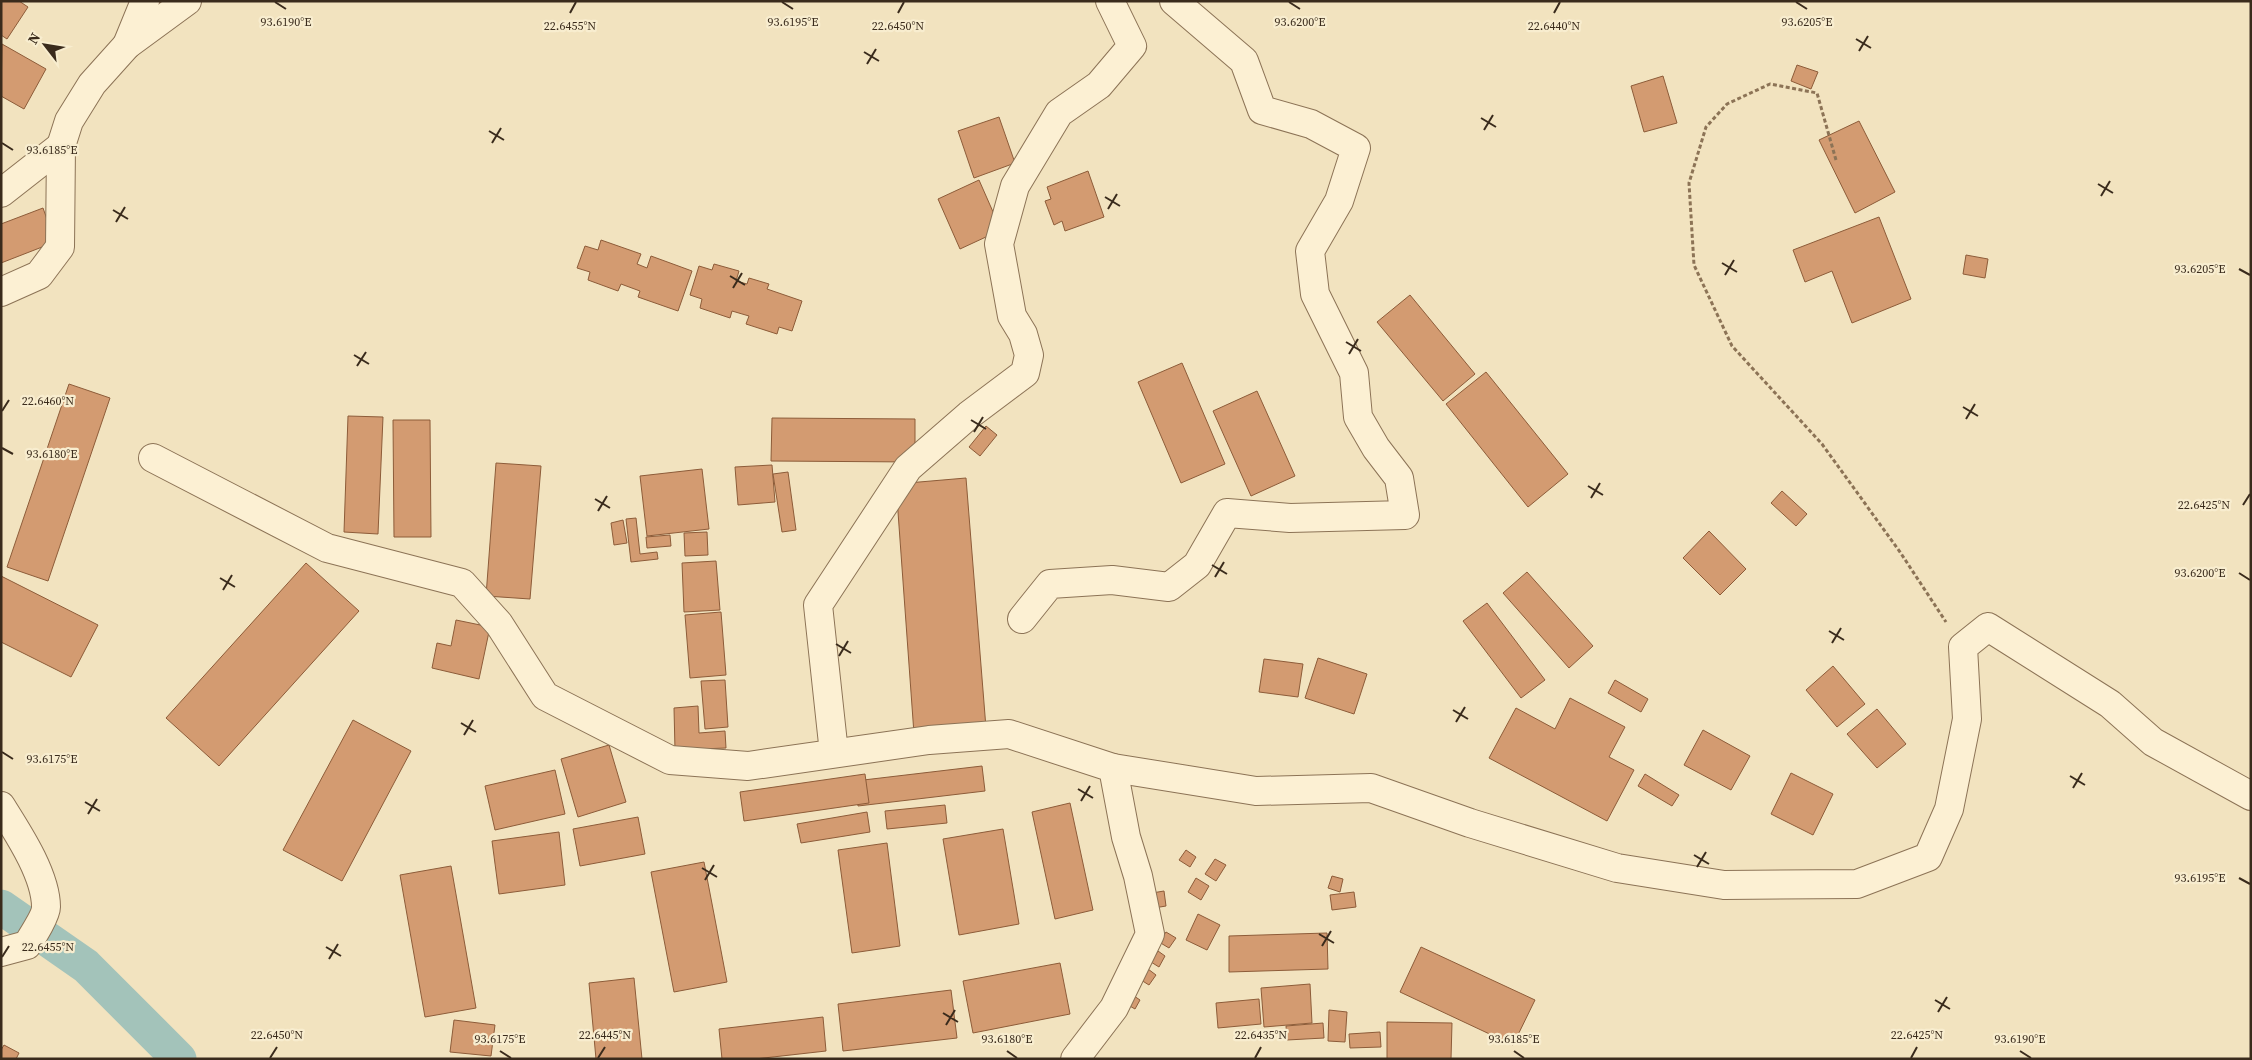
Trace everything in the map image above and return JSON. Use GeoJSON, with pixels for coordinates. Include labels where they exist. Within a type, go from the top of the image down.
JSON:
{"type":"FeatureCollection","features":[{"type":"Feature","properties":{"kind":"street"},"geometry":{"type":"LineString","coordinates":[[127,46],[145,1]]}},
{"type":"Feature","properties":{"kind":"street"},"geometry":{"type":"LineString","coordinates":[[1,292],[39,275],[60,247],[61,146],[69,121],[92,84],[127,46],[187,1]]}},
{"type":"Feature","properties":{"kind":"street"},"geometry":{"type":"LineString","coordinates":[[834,753],[818,605],[908,468],[969,415],[1025,373],[1029,355],[1023,334],[1012,316],[999,244],[1015,186],[1059,113],[1098,85],[1132,46],[1110,1]]}},
{"type":"Feature","properties":{"kind":"street"},"geometry":{"type":"LineString","coordinates":[[1022,619],[1050,584],[1112,580],[1169,587],[1197,565],[1227,514],[1290,518],[1405,515],[1399,478],[1376,448],[1358,417],[1354,373],[1315,294],[1310,250],[1340,201],[1356,148],[1311,124],[1262,110],[1244,61],[1174,1]]}},
{"type":"Feature","properties":{"kind":"street"},"geometry":{"type":"LineString","coordinates":[[1,192],[61,146]]}},
{"type":"Feature","properties":{"kind":"street"},"geometry":{"type":"LineString","coordinates":[[153,458],[327,548],[462,583],[499,624],[544,696],[670,760],[748,766],[929,740],[1009,734],[1113,768],[1256,791],[1371,788],[1470,823],[1617,868],[1724,885],[1857,884],[1928,857],[1950,809],[1967,719],[1963,647],[1988,627],[2110,704],[2153,742],[2251,796]]}},
{"type":"Feature","properties":{"kind":"street"},"geometry":{"type":"LineString","coordinates":[[1075,1059],[1114,1008],[1150,934],[1138,876],[1126,837],[1113,768]]}},
{"type":"Feature","properties":{"kind":"street"},"geometry":{"type":"LineString","coordinates":[[1,806],[29,851],[41,885],[46,909],[27,945],[1,952]]}},
{"type":"Feature","properties":{"kind":"path"},"geometry":{"type":"LineString","coordinates":[[1836,160],[1817,93],[1770,84],[1727,104],[1706,127],[1689,183],[1694,265],[1732,346],[1822,444],[1900,552],[1963,647]]}},
{"type":"Feature","properties":{"kind":"building"},"geometry":{"type":"Polygon","coordinates":[[[1,1],[19,1],[28,7],[7,39],[1,35],[1,1]]]}},
{"type":"Feature","properties":{"kind":"building"},"geometry":{"type":"Polygon","coordinates":[[[2,44],[46,69],[24,109],[1,96],[2,44]]]}},
{"type":"Feature","properties":{"kind":"building"},"geometry":{"type":"Polygon","coordinates":[[[1797,65],[1818,72],[1811,89],[1791,81],[1797,65]]]}},
{"type":"Feature","properties":{"kind":"building"},"geometry":{"type":"Polygon","coordinates":[[[1663,76],[1677,123],[1644,132],[1631,86],[1663,76]]]}},
{"type":"Feature","properties":{"kind":"building"},"geometry":{"type":"Polygon","coordinates":[[[999,117],[1015,163],[974,178],[958,131],[999,117]]]}},
{"type":"Feature","properties":{"kind":"building"},"geometry":{"type":"Polygon","coordinates":[[[1859,121],[1895,192],[1855,213],[1819,140],[1859,121]]]}},
{"type":"Feature","properties":{"kind":"building"},"geometry":{"type":"Polygon","coordinates":[[[1088,171],[1104,217],[1065,231],[1062,221],[1054,225],[1045,201],[1051,199],[1047,187],[1088,171]]]}},
{"type":"Feature","properties":{"kind":"building"},"geometry":{"type":"Polygon","coordinates":[[[979,180],[1001,230],[960,249],[938,199],[979,180]]]}},
{"type":"Feature","properties":{"kind":"building"},"geometry":{"type":"Polygon","coordinates":[[[43,208],[55,242],[1,263],[1,224],[43,208]]]}},
{"type":"Feature","properties":{"kind":"building"},"geometry":{"type":"Polygon","coordinates":[[[1879,217],[1911,299],[1852,323],[1832,271],[1805,282],[1793,250],[1879,217]]]}},
{"type":"Feature","properties":{"kind":"building"},"geometry":{"type":"Polygon","coordinates":[[[601,240],[641,254],[637,264],[647,268],[651,256],[692,271],[678,311],[638,297],[640,291],[621,284],[618,291],[588,280],[590,272],[577,268],[585,246],[598,250],[601,240]]]}},
{"type":"Feature","properties":{"kind":"building"},"geometry":{"type":"Polygon","coordinates":[[[1966,255],[1988,259],[1985,278],[1963,274],[1966,255]]]}},
{"type":"Feature","properties":{"kind":"building"},"geometry":{"type":"Polygon","coordinates":[[[714,264],[739,271],[736,281],[747,284],[749,278],[769,284],[767,289],[802,301],[792,331],[779,327],[777,334],[746,324],[749,316],[732,311],[730,318],[700,308],[702,299],[690,295],[699,266],[712,270],[714,264]]]}},
{"type":"Feature","properties":{"kind":"building"},"geometry":{"type":"Polygon","coordinates":[[[1410,295],[1475,374],[1443,401],[1377,322],[1410,295]]]}},
{"type":"Feature","properties":{"kind":"building"},"geometry":{"type":"Polygon","coordinates":[[[1182,363],[1225,464],[1181,483],[1138,382],[1182,363]]]}},
{"type":"Feature","properties":{"kind":"building"},"geometry":{"type":"Polygon","coordinates":[[[1486,372],[1568,474],[1528,507],[1446,404],[1486,372]]]}},
{"type":"Feature","properties":{"kind":"building"},"geometry":{"type":"Polygon","coordinates":[[[69,384],[110,398],[48,581],[7,567],[69,384]]]}},
{"type":"Feature","properties":{"kind":"building"},"geometry":{"type":"Polygon","coordinates":[[[1257,391],[1295,476],[1251,496],[1213,411],[1257,391]]]}},
{"type":"Feature","properties":{"kind":"building"},"geometry":{"type":"Polygon","coordinates":[[[348,416],[383,417],[378,534],[344,532],[348,416]]]}},
{"type":"Feature","properties":{"kind":"building"},"geometry":{"type":"Polygon","coordinates":[[[772,418],[915,419],[915,462],[771,461],[772,418]]]}},
{"type":"Feature","properties":{"kind":"building"},"geometry":{"type":"Polygon","coordinates":[[[393,420],[430,420],[431,537],[394,537],[393,420]]]}},
{"type":"Feature","properties":{"kind":"building"},"geometry":{"type":"Polygon","coordinates":[[[986,426],[997,435],[980,456],[969,447],[986,426]]]}},
{"type":"Feature","properties":{"kind":"building"},"geometry":{"type":"Polygon","coordinates":[[[496,463],[541,466],[530,599],[486,596],[496,463]]]}},
{"type":"Feature","properties":{"kind":"building"},"geometry":{"type":"Polygon","coordinates":[[[772,465],[775,502],[738,505],[735,467],[772,465]]]}},
{"type":"Feature","properties":{"kind":"building"},"geometry":{"type":"Polygon","coordinates":[[[702,469],[709,529],[647,536],[640,476],[702,469]]]}},
{"type":"Feature","properties":{"kind":"building"},"geometry":{"type":"Polygon","coordinates":[[[788,472],[796,530],[782,532],[773,474],[788,472]]]}},
{"type":"Feature","properties":{"kind":"building"},"geometry":{"type":"Polygon","coordinates":[[[966,478],[986,728],[914,734],[896,484],[966,478]]]}},
{"type":"Feature","properties":{"kind":"building"},"geometry":{"type":"Polygon","coordinates":[[[1782,491],[1807,514],[1796,526],[1771,503],[1782,491]]]}},
{"type":"Feature","properties":{"kind":"building"},"geometry":{"type":"Polygon","coordinates":[[[636,518],[640,554],[657,552],[658,559],[631,562],[626,519],[636,518]]]}},
{"type":"Feature","properties":{"kind":"building"},"geometry":{"type":"Polygon","coordinates":[[[623,520],[627,543],[614,545],[611,523],[623,520]]]}},
{"type":"Feature","properties":{"kind":"building"},"geometry":{"type":"Polygon","coordinates":[[[1709,531],[1746,569],[1720,595],[1683,558],[1709,531]]]}},
{"type":"Feature","properties":{"kind":"building"},"geometry":{"type":"Polygon","coordinates":[[[707,532],[708,555],[685,556],[684,533],[707,532]]]}},
{"type":"Feature","properties":{"kind":"building"},"geometry":{"type":"Polygon","coordinates":[[[670,535],[671,546],[647,548],[646,537],[670,535]]]}},
{"type":"Feature","properties":{"kind":"building"},"geometry":{"type":"Polygon","coordinates":[[[716,561],[720,610],[684,612],[682,563],[716,561]]]}},
{"type":"Feature","properties":{"kind":"building"},"geometry":{"type":"Polygon","coordinates":[[[306,563],[359,611],[219,766],[166,718],[306,563]]]}},
{"type":"Feature","properties":{"kind":"building"},"geometry":{"type":"Polygon","coordinates":[[[1527,572],[1593,646],[1569,668],[1503,593],[1527,572]]]}},
{"type":"Feature","properties":{"kind":"building"},"geometry":{"type":"Polygon","coordinates":[[[1,576],[98,625],[71,677],[1,642],[1,576]]]}},
{"type":"Feature","properties":{"kind":"building"},"geometry":{"type":"Polygon","coordinates":[[[1487,603],[1545,680],[1521,698],[1463,621],[1487,603]]]}},
{"type":"Feature","properties":{"kind":"building"},"geometry":{"type":"Polygon","coordinates":[[[721,612],[726,675],[690,678],[685,615],[721,612]]]}},
{"type":"Feature","properties":{"kind":"building"},"geometry":{"type":"Polygon","coordinates":[[[456,620],[490,627],[479,679],[432,668],[437,643],[451,646],[456,620]]]}},
{"type":"Feature","properties":{"kind":"building"},"geometry":{"type":"Polygon","coordinates":[[[1318,658],[1367,674],[1354,714],[1305,698],[1318,658]]]}},
{"type":"Feature","properties":{"kind":"building"},"geometry":{"type":"Polygon","coordinates":[[[1264,659],[1303,664],[1298,697],[1259,692],[1264,659]]]}},
{"type":"Feature","properties":{"kind":"building"},"geometry":{"type":"Polygon","coordinates":[[[1833,666],[1865,704],[1837,727],[1806,690],[1833,666]]]}},
{"type":"Feature","properties":{"kind":"building"},"geometry":{"type":"Polygon","coordinates":[[[725,680],[728,727],[705,729],[701,681],[725,680]]]}},
{"type":"Feature","properties":{"kind":"building"},"geometry":{"type":"Polygon","coordinates":[[[1615,680],[1648,699],[1641,712],[1608,693],[1615,680]]]}},
{"type":"Feature","properties":{"kind":"building"},"geometry":{"type":"Polygon","coordinates":[[[1570,698],[1625,727],[1609,757],[1634,770],[1607,821],[1489,758],[1516,708],[1555,729],[1570,698]]]}},
{"type":"Feature","properties":{"kind":"building"},"geometry":{"type":"Polygon","coordinates":[[[698,706],[699,733],[725,731],[726,748],[675,750],[674,708],[698,706]]]}},
{"type":"Feature","properties":{"kind":"building"},"geometry":{"type":"Polygon","coordinates":[[[1877,709],[1906,744],[1877,768],[1847,734],[1877,709]]]}},
{"type":"Feature","properties":{"kind":"building"},"geometry":{"type":"Polygon","coordinates":[[[353,720],[411,751],[342,881],[283,850],[353,720]]]}},
{"type":"Feature","properties":{"kind":"building"},"geometry":{"type":"Polygon","coordinates":[[[1703,730],[1750,756],[1731,790],[1684,765],[1703,730]]]}},
{"type":"Feature","properties":{"kind":"building"},"geometry":{"type":"Polygon","coordinates":[[[609,745],[626,802],[578,817],[561,759],[609,745]]]}},
{"type":"Feature","properties":{"kind":"building"},"geometry":{"type":"Polygon","coordinates":[[[982,766],[985,791],[858,806],[855,781],[982,766]]]}},
{"type":"Feature","properties":{"kind":"building"},"geometry":{"type":"Polygon","coordinates":[[[555,770],[565,814],[495,830],[485,786],[555,770]]]}},
{"type":"Feature","properties":{"kind":"building"},"geometry":{"type":"Polygon","coordinates":[[[1791,773],[1833,794],[1813,835],[1771,814],[1791,773]]]}},
{"type":"Feature","properties":{"kind":"building"},"geometry":{"type":"Polygon","coordinates":[[[865,774],[869,803],[744,821],[740,792],[865,774]]]}},
{"type":"Feature","properties":{"kind":"building"},"geometry":{"type":"Polygon","coordinates":[[[1645,774],[1679,795],[1672,806],[1638,786],[1645,774]]]}},
{"type":"Feature","properties":{"kind":"building"},"geometry":{"type":"Polygon","coordinates":[[[1070,803],[1093,910],[1055,919],[1032,812],[1070,803]]]}},
{"type":"Feature","properties":{"kind":"building"},"geometry":{"type":"Polygon","coordinates":[[[945,805],[947,823],[887,829],[885,811],[945,805]]]}},
{"type":"Feature","properties":{"kind":"building"},"geometry":{"type":"Polygon","coordinates":[[[867,812],[870,832],[801,843],[797,824],[867,812]]]}},
{"type":"Feature","properties":{"kind":"building"},"geometry":{"type":"Polygon","coordinates":[[[638,817],[645,854],[580,866],[573,829],[638,817]]]}},
{"type":"Feature","properties":{"kind":"building"},"geometry":{"type":"Polygon","coordinates":[[[1003,829],[1019,924],[959,935],[943,839],[1003,829]]]}},
{"type":"Feature","properties":{"kind":"building"},"geometry":{"type":"Polygon","coordinates":[[[559,832],[565,885],[499,894],[492,841],[559,832]]]}},
{"type":"Feature","properties":{"kind":"building"},"geometry":{"type":"Polygon","coordinates":[[[887,843],[900,946],[852,953],[838,850],[887,843]]]}},
{"type":"Feature","properties":{"kind":"building"},"geometry":{"type":"Polygon","coordinates":[[[1186,850],[1196,857],[1190,867],[1179,860],[1186,850]]]}},
{"type":"Feature","properties":{"kind":"building"},"geometry":{"type":"Polygon","coordinates":[[[1215,859],[1226,865],[1216,881],[1205,874],[1215,859]]]}},
{"type":"Feature","properties":{"kind":"building"},"geometry":{"type":"Polygon","coordinates":[[[704,862],[727,982],[674,992],[651,872],[704,862]]]}},
{"type":"Feature","properties":{"kind":"building"},"geometry":{"type":"Polygon","coordinates":[[[451,866],[476,1008],[425,1017],[400,875],[451,866]]]}},
{"type":"Feature","properties":{"kind":"building"},"geometry":{"type":"Polygon","coordinates":[[[1332,876],[1343,879],[1340,892],[1328,888],[1332,876]]]}},
{"type":"Feature","properties":{"kind":"building"},"geometry":{"type":"Polygon","coordinates":[[[1196,878],[1209,886],[1201,900],[1188,892],[1196,878]]]}},
{"type":"Feature","properties":{"kind":"building"},"geometry":{"type":"Polygon","coordinates":[[[1164,891],[1166,906],[1154,908],[1152,893],[1164,891]]]}},
{"type":"Feature","properties":{"kind":"building"},"geometry":{"type":"Polygon","coordinates":[[[1354,892],[1356,907],[1332,910],[1330,895],[1354,892]]]}},
{"type":"Feature","properties":{"kind":"building"},"geometry":{"type":"Polygon","coordinates":[[[1198,914],[1220,925],[1207,950],[1186,940],[1198,914]]]}},
{"type":"Feature","properties":{"kind":"building"},"geometry":{"type":"Polygon","coordinates":[[[1166,932],[1176,938],[1169,948],[1159,942],[1166,932]]]}},
{"type":"Feature","properties":{"kind":"building"},"geometry":{"type":"Polygon","coordinates":[[[1327,933],[1328,969],[1229,972],[1229,936],[1327,933]]]}},
{"type":"Feature","properties":{"kind":"building"},"geometry":{"type":"Polygon","coordinates":[[[1421,947],[1535,1000],[1513,1045],[1400,992],[1421,947]]]}},
{"type":"Feature","properties":{"kind":"building"},"geometry":{"type":"Polygon","coordinates":[[[1158,951],[1165,956],[1159,967],[1151,962],[1158,951]]]}},
{"type":"Feature","properties":{"kind":"building"},"geometry":{"type":"Polygon","coordinates":[[[1060,963],[1070,1014],[973,1033],[963,981],[1060,963]]]}},
{"type":"Feature","properties":{"kind":"building"},"geometry":{"type":"Polygon","coordinates":[[[1148,969],[1156,975],[1149,985],[1141,980],[1148,969]]]}},
{"type":"Feature","properties":{"kind":"building"},"geometry":{"type":"Polygon","coordinates":[[[634,978],[642,1059],[596,1059],[589,983],[634,978]]]}},
{"type":"Feature","properties":{"kind":"building"},"geometry":{"type":"Polygon","coordinates":[[[1310,984],[1312,1023],[1264,1027],[1261,988],[1310,984]]]}},
{"type":"Feature","properties":{"kind":"building"},"geometry":{"type":"Polygon","coordinates":[[[951,990],[957,1038],[843,1051],[838,1004],[951,990]]]}},
{"type":"Feature","properties":{"kind":"building"},"geometry":{"type":"Polygon","coordinates":[[[1134,996],[1140,1000],[1135,1009],[1128,1005],[1134,996]]]}},
{"type":"Feature","properties":{"kind":"building"},"geometry":{"type":"Polygon","coordinates":[[[1259,999],[1261,1024],[1218,1028],[1216,1003],[1259,999]]]}},
{"type":"Feature","properties":{"kind":"building"},"geometry":{"type":"Polygon","coordinates":[[[1329,1010],[1347,1012],[1345,1042],[1328,1041],[1329,1010]]]}},
{"type":"Feature","properties":{"kind":"building"},"geometry":{"type":"Polygon","coordinates":[[[823,1017],[826,1051],[755,1059],[722,1059],[719,1029],[823,1017]]]}},
{"type":"Feature","properties":{"kind":"building"},"geometry":{"type":"Polygon","coordinates":[[[454,1020],[495,1025],[491,1056],[450,1052],[454,1020]]]}},
{"type":"Feature","properties":{"kind":"building"},"geometry":{"type":"Polygon","coordinates":[[[1387,1022],[1452,1023],[1451,1059],[1387,1059],[1387,1022]]]}},
{"type":"Feature","properties":{"kind":"building"},"geometry":{"type":"Polygon","coordinates":[[[1323,1023],[1324,1038],[1287,1040],[1286,1026],[1323,1023]]]}},
{"type":"Feature","properties":{"kind":"building"},"geometry":{"type":"Polygon","coordinates":[[[1380,1032],[1381,1047],[1350,1048],[1349,1034],[1380,1032]]]}},
{"type":"Feature","properties":{"kind":"building"},"geometry":{"type":"Polygon","coordinates":[[[4,1045],[19,1053],[16,1059],[1,1059],[1,1050],[4,1045]]]}},
{"type":"Feature","properties":{"kind":"waterway"},"geometry":{"type":"LineString","coordinates":[[1,907],[86,966],[179,1059]]}}]}
